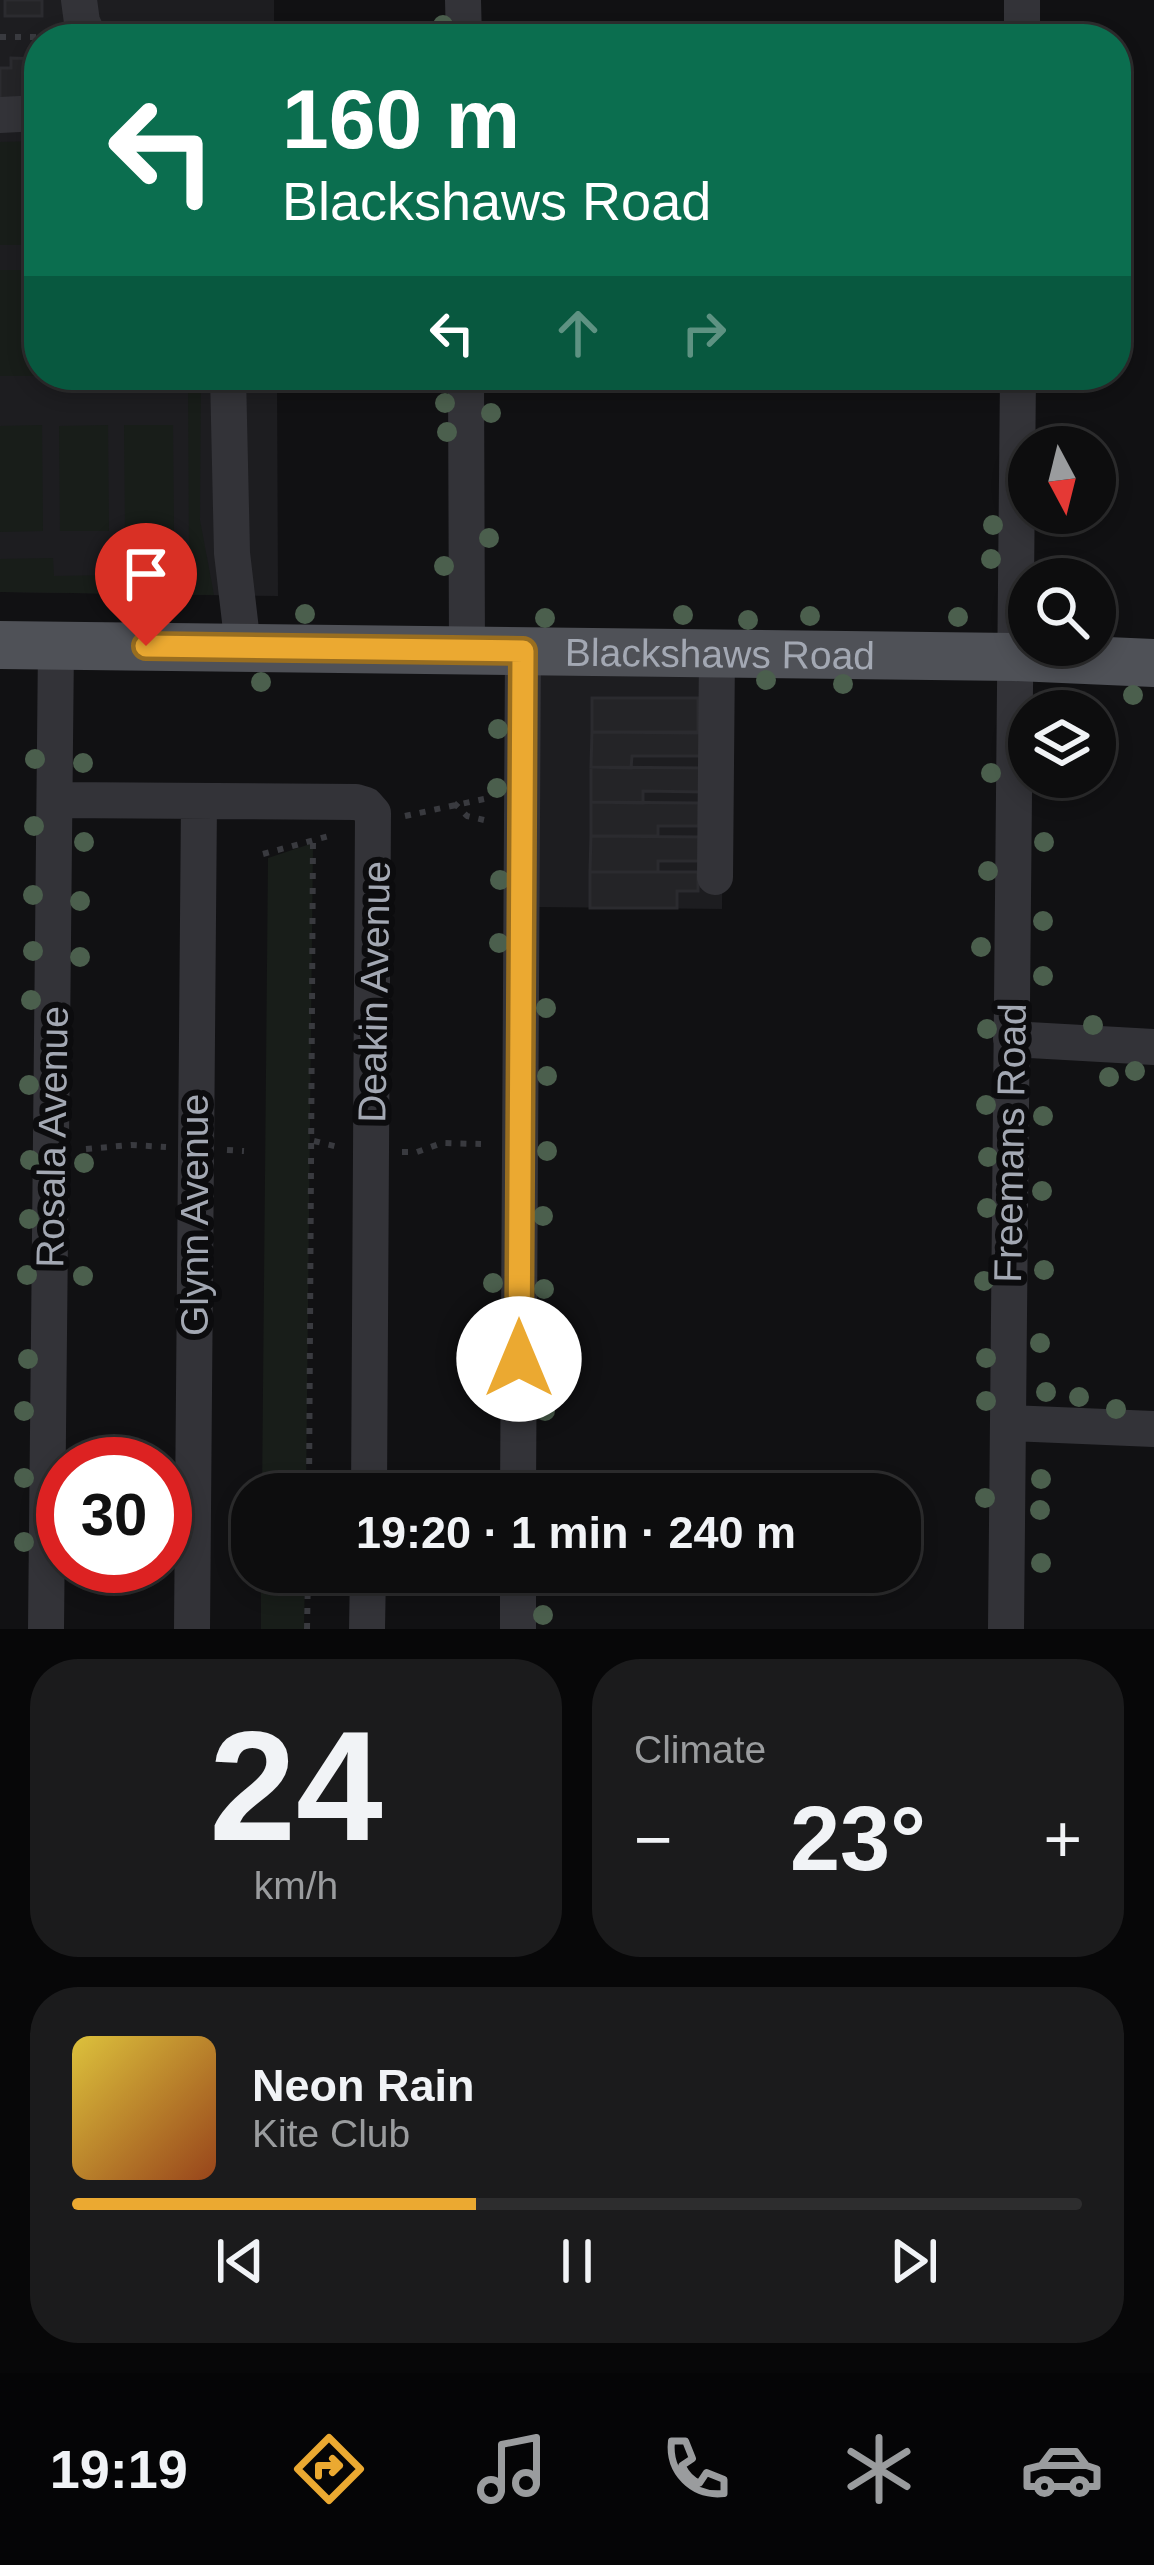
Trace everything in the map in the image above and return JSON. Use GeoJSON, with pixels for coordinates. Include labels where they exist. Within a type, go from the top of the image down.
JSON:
{"type":"FeatureCollection","features":[{"type":"Feature","properties":{"kind":"main road","name":"Blackshaws Road"},"geometry":{"type":"LineString","coordinates":[[0,645],[1008,656]]}},
{"type":"Feature","properties":{"kind":"main road","name":"Blackshaws Road"},"geometry":{"type":"LineString","coordinates":[[1116,661],[1154,663]]}},
{"type":"Feature","properties":{"kind":"street"},"geometry":{"type":"LineString","coordinates":[[228,390],[232,554],[243,647]]}},
{"type":"Feature","properties":{"kind":"street"},"geometry":{"type":"LineString","coordinates":[[466,390],[467,650]]}},
{"type":"Feature","properties":{"kind":"street","name":"Freemans Road"},"geometry":{"type":"LineString","coordinates":[[1016,558],[1018,390]]}},
{"type":"Feature","properties":{"kind":"street","name":"Rosala Avenue"},"geometry":{"type":"LineString","coordinates":[[46,1629],[56,645]]}},
{"type":"Feature","properties":{"kind":"street"},"geometry":{"type":"LineString","coordinates":[[518,1473],[523,651]]}},
{"type":"Feature","properties":{"kind":"street"},"geometry":{"type":"LineString","coordinates":[[715,877],[718,653]]}},
{"type":"Feature","properties":{"kind":"street","name":"Freemans Road"},"geometry":{"type":"LineString","coordinates":[[1006,1629],[1015,666]]}},
{"type":"Feature","properties":{"kind":"street","name":"Deakin Avenue"},"geometry":{"type":"LineString","coordinates":[[55,800],[356,802],[366,805],[376,824],[369,1473]]}},
{"type":"Feature","properties":{"kind":"street","name":"Glynn Avenue"},"geometry":{"type":"LineString","coordinates":[[193,1629],[199,801]]}},
{"type":"Feature","properties":{"kind":"street"},"geometry":{"type":"LineString","coordinates":[[1011,1039],[1154,1046]]}},
{"type":"Feature","properties":{"kind":"street"},"geometry":{"type":"LineString","coordinates":[[1008,1423],[1154,1429]]}},
{"type":"Feature","properties":{"kind":"street"},"geometry":{"type":"LineString","coordinates":[[368,1593],[368,1629]]}},
{"type":"Feature","properties":{"kind":"street"},"geometry":{"type":"LineString","coordinates":[[518,1593],[518,1629]]}},
{"type":"Feature","properties":{"kind":"path"},"geometry":{"type":"LineString","coordinates":[[454,803],[467,816],[484,820]]}},
{"type":"Feature","properties":{"kind":"path"},"geometry":{"type":"LineString","coordinates":[[309,1473],[313,840]]}},
{"type":"Feature","properties":{"kind":"path"},"geometry":{"type":"LineString","coordinates":[[307,1629],[308,1593]]}},
{"type":"Feature","properties":{"kind":"shaded area"},"geometry":{"type":"Polygon","coordinates":[[[0,0],[274,0],[274,24],[24,24],[24,390],[277,390],[278,596],[0,592],[0,0]]]}},
{"type":"Feature","properties":{"kind":"shaded area"},"geometry":{"type":"Polygon","coordinates":[[[24,141],[24,245],[0,245],[0,142],[24,141]]]}},
{"type":"Feature","properties":{"kind":"shaded area"},"geometry":{"type":"Polygon","coordinates":[[[0,270],[24,270],[24,376],[0,376],[0,270]]]}},
{"type":"Feature","properties":{"kind":"shaded area"},"geometry":{"type":"Polygon","coordinates":[[[188,390],[201,390],[200,520],[214,595],[0,592],[0,559],[53,558],[54,576],[116,575],[117,557],[189,556],[188,390]]]}},
{"type":"Feature","properties":{"kind":"shaded area"},"geometry":{"type":"Polygon","coordinates":[[[42,425],[43,531],[0,532],[0,426],[42,425]]]}},
{"type":"Feature","properties":{"kind":"shaded area"},"geometry":{"type":"Polygon","coordinates":[[[108,425],[109,531],[60,531],[59,426],[108,425]]]}},
{"type":"Feature","properties":{"kind":"shaded area"},"geometry":{"type":"Polygon","coordinates":[[[124,425],[173,425],[174,530],[125,531],[124,425]]]}},
{"type":"Feature","properties":{"kind":"shaded area"},"geometry":{"type":"Polygon","coordinates":[[[539,673],[724,674],[722,909],[538,907],[539,673]]]}},
{"type":"Feature","properties":{"kind":"shaded area"},"geometry":{"type":"Polygon","coordinates":[[[313,843],[306,1473],[262,1473],[268,858],[313,843]]]}},
{"type":"Feature","properties":{"kind":"shaded area"},"geometry":{"type":"Polygon","coordinates":[[[261,1593],[305,1593],[304,1629],[261,1629],[261,1593]]]}},
{"type":"Feature","properties":{"kind":"building"},"geometry":{"type":"Polygon","coordinates":[[[5,0],[42,0],[42,16],[5,16],[5,0]]]}},
{"type":"Feature","properties":{"kind":"building"},"geometry":{"type":"Polygon","coordinates":[[[11,58],[24,58],[24,103],[0,103],[0,68],[11,68],[11,58]]]}},
{"type":"Feature","properties":{"kind":"building"},"geometry":{"type":"Polygon","coordinates":[[[592,698],[698,698],[698,732],[592,732],[592,698]]]}},
{"type":"Feature","properties":{"kind":"building"},"geometry":{"type":"Polygon","coordinates":[[[592,732],[705,733],[705,756],[632,756],[631,768],[591,767],[592,732]]]}},
{"type":"Feature","properties":{"kind":"building"},"geometry":{"type":"Polygon","coordinates":[[[591,767],[703,768],[703,792],[643,791],[643,803],[591,802],[591,767]]]}},
{"type":"Feature","properties":{"kind":"building"},"geometry":{"type":"Polygon","coordinates":[[[591,802],[699,803],[699,826],[658,826],[658,836],[591,836],[591,802]]]}},
{"type":"Feature","properties":{"kind":"building"},"geometry":{"type":"Polygon","coordinates":[[[591,836],[699,837],[699,861],[658,861],[658,872],[590,872],[591,836]]]}},
{"type":"Feature","properties":{"kind":"building"},"geometry":{"type":"Polygon","coordinates":[[[590,872],[698,872],[698,891],[677,891],[677,908],[590,908],[590,872]]]}},
{"type":"Feature","properties":{"kind":"route"},"geometry":{"type":"LineString","coordinates":[[146,646],[523,651],[519,1359]]}}]}
